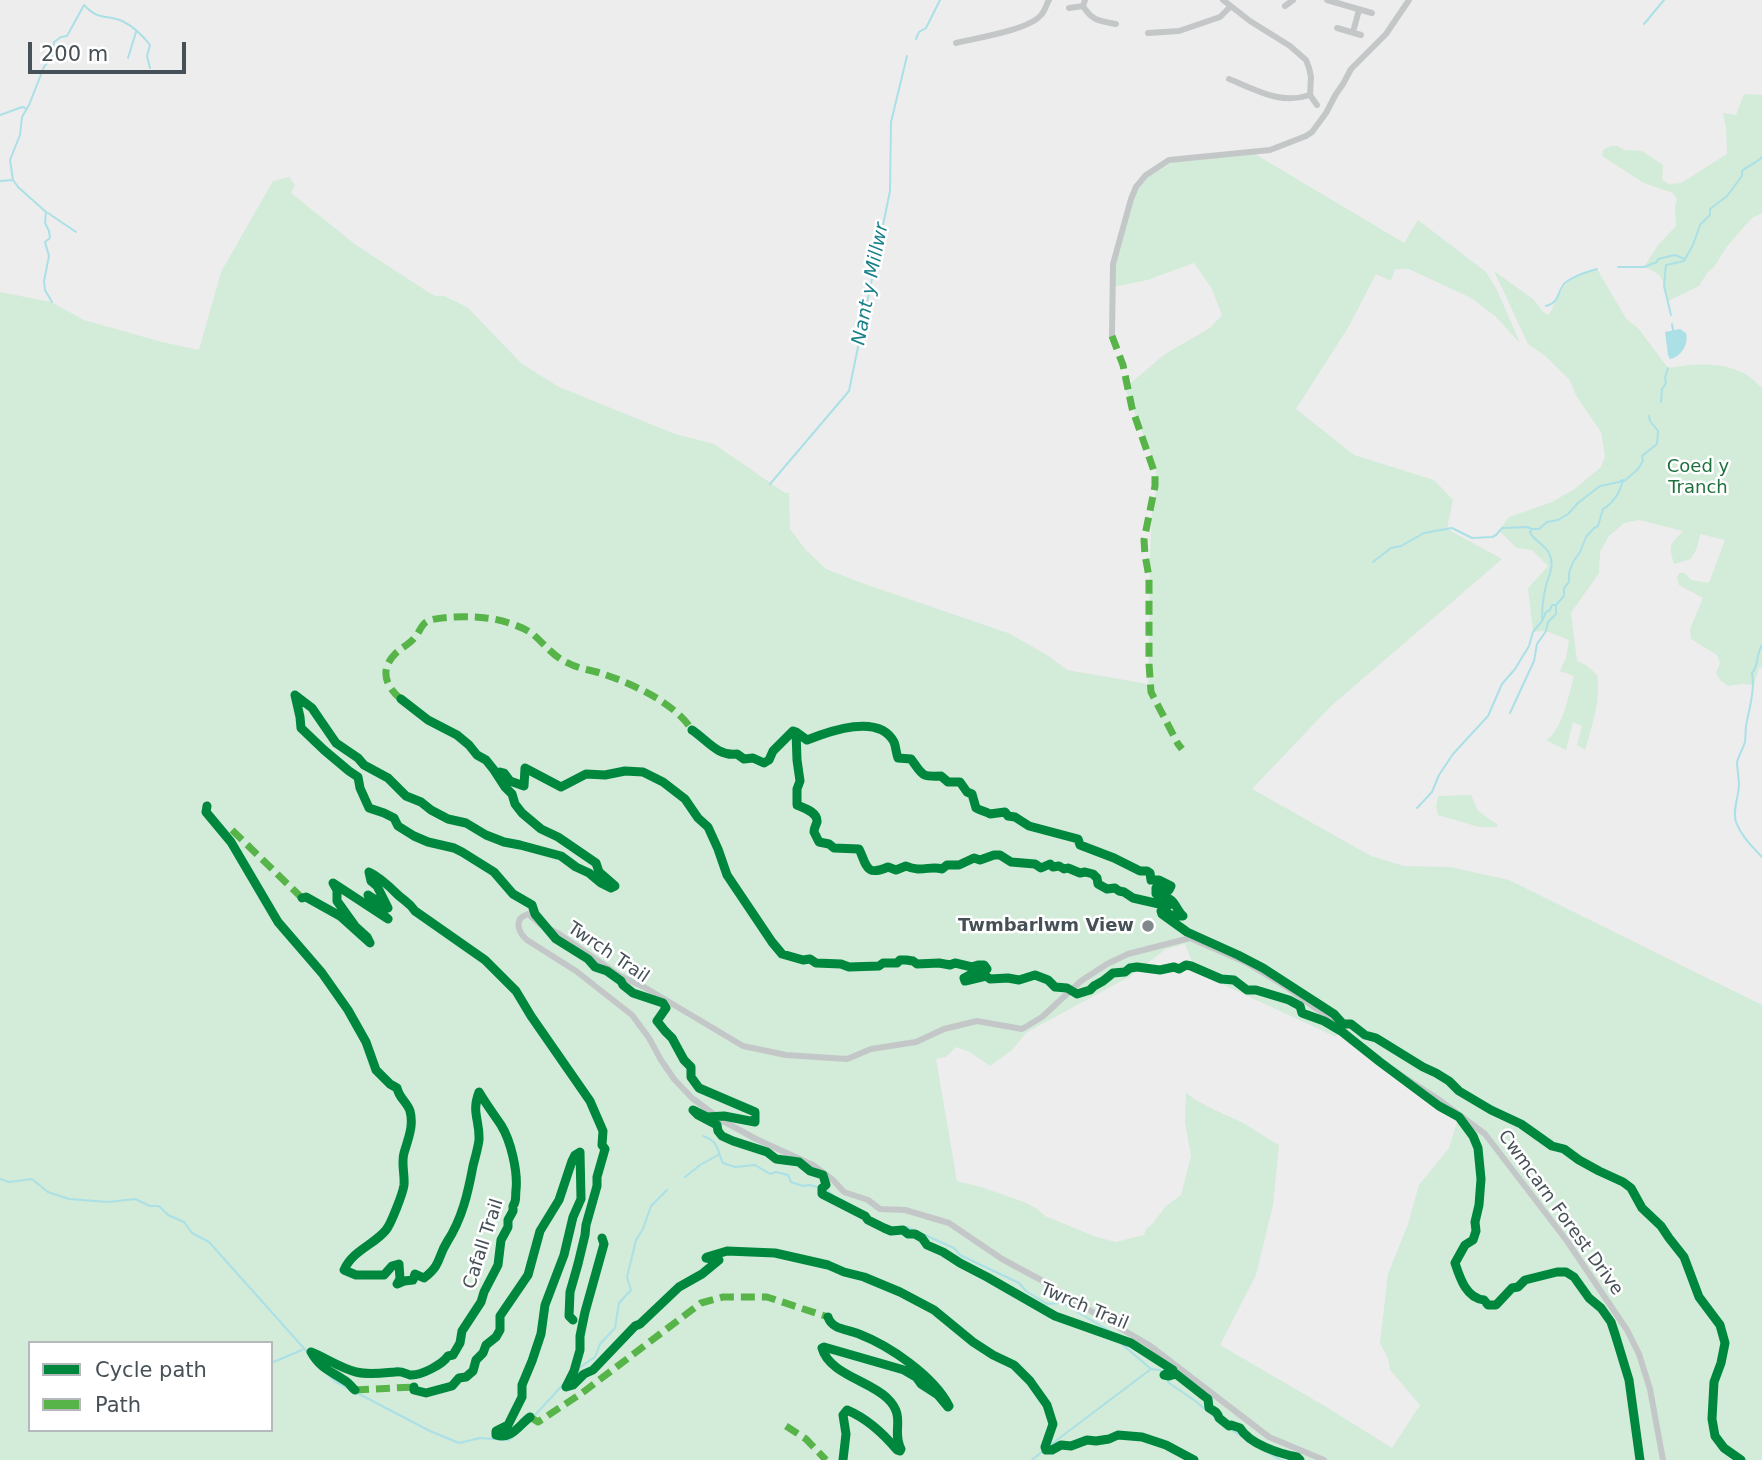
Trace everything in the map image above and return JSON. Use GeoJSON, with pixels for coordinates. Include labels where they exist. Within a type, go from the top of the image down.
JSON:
{"type":"FeatureCollection","features":[{"type":"Feature","properties":{"kind":"street"},"geometry":{"type":"LineString","coordinates":[[956,43],[1005,32],[1031,22],[1043,14],[1049,0]]}},
{"type":"Feature","properties":{"kind":"street"},"geometry":{"type":"LineString","coordinates":[[1223,0],[1306,60],[1311,77],[1310,95],[1317,105]]}},
{"type":"Feature","properties":{"kind":"street"},"geometry":{"type":"LineString","coordinates":[[1285,6],[1293,0]]}},
{"type":"Feature","properties":{"kind":"street"},"geometry":{"type":"LineString","coordinates":[[1327,0],[1372,13]]}},
{"type":"Feature","properties":{"kind":"street"},"geometry":{"type":"LineString","coordinates":[[1112,336],[1113,264],[1131,199],[1136,187],[1146,175],[1169,160],[1270,150],[1306,136],[1326,113],[1352,69],[1386,34],[1409,0]]}},
{"type":"Feature","properties":{"kind":"street"},"geometry":{"type":"LineString","coordinates":[[1069,8],[1084,3],[1088,15],[1116,24]]}},
{"type":"Feature","properties":{"kind":"street"},"geometry":{"type":"LineString","coordinates":[[1148,33],[1179,31],[1220,17],[1230,7]]}},
{"type":"Feature","properties":{"kind":"street"},"geometry":{"type":"LineString","coordinates":[[1353,32],[1359,10]]}},
{"type":"Feature","properties":{"kind":"street"},"geometry":{"type":"LineString","coordinates":[[1160,23],[1160,32]]}},
{"type":"Feature","properties":{"kind":"street"},"geometry":{"type":"LineString","coordinates":[[1337,28],[1362,35]]}},
{"type":"Feature","properties":{"kind":"street"},"geometry":{"type":"LineString","coordinates":[[1242,84],[1245,75]]}},
{"type":"Feature","properties":{"kind":"street"},"geometry":{"type":"LineString","coordinates":[[1229,79],[1285,99],[1310,95]]}},
{"type":"Feature","properties":{"kind":"street","name":"Cwmcarn Forest Drive"},"geometry":{"type":"LineString","coordinates":[[1324,1460],[1269,1437],[1149,1345],[1002,1259],[949,1223],[905,1210],[880,1209],[868,1200],[844,1192],[813,1165],[723,1121],[692,1098],[674,1079],[632,1015],[576,971],[527,940],[518,927],[519,920],[528,914],[620,976],[644,987],[743,1046],[814,1058],[848,1059],[871,1049],[916,1042],[944,1029],[978,1021],[1022,1029],[1042,1017],[1082,981],[1107,964],[1128,954],[1190,938],[1247,963],[1299,996],[1390,1068],[1485,1134],[1567,1241],[1627,1330],[1639,1354],[1650,1389],[1662,1460]]}},
{"type":"Feature","properties":{"kind":"green space"},"geometry":{"type":"Polygon","coordinates":[[[1744,94],[1762,95],[1762,213],[1752,218],[1728,245],[1699,286],[1668,301],[1660,276],[1644,267],[1658,245],[1676,226],[1677,199],[1673,193],[1644,183],[1602,156],[1603,150],[1618,146],[1624,150],[1642,151],[1663,165],[1662,180],[1669,184],[1681,183],[1727,154],[1723,113],[1736,115],[1744,94]]]}},
{"type":"Feature","properties":{"kind":"green space"},"geometry":{"type":"Polygon","coordinates":[[[1255,154],[1404,243],[1418,220],[1486,272],[1497,290],[1520,343],[1495,316],[1471,298],[1409,269],[1395,269],[1391,281],[1376,274],[1349,326],[1296,409],[1354,455],[1434,480],[1453,500],[1447,529],[1502,559],[1330,707],[1252,789],[1371,856],[1404,866],[1450,867],[1509,880],[1762,1005],[1762,1460],[0,1460],[0,292],[51,302],[84,320],[199,350],[221,272],[273,181],[289,177],[295,185],[291,193],[356,245],[428,292],[467,307],[522,364],[559,387],[675,434],[714,444],[785,493],[789,493],[790,529],[805,549],[826,569],[1008,633],[1067,670],[1148,684],[1152,510],[1157,487],[1155,465],[1125,388],[1165,354],[1210,328],[1222,315],[1212,289],[1194,263],[1147,280],[1113,287],[1113,264],[1131,199],[1150,175],[1173,162],[1255,154]],[[1185,944],[1166,949],[1129,977],[1026,1033],[1012,1050],[990,1066],[968,1051],[956,1047],[946,1057],[936,1059],[957,1181],[1024,1202],[1045,1216],[1096,1237],[1116,1242],[1144,1235],[1166,1206],[1181,1195],[1191,1156],[1185,1122],[1186,1093],[1249,1126],[1279,1145],[1273,1205],[1256,1275],[1220,1345],[1392,1448],[1420,1405],[1390,1370],[1388,1358],[1380,1343],[1388,1274],[1408,1224],[1419,1185],[1449,1148],[1457,1122],[1339,1032],[1336,1037],[1196,972],[1185,944]]]}},
{"type":"Feature","properties":{"kind":"green space","name":"Coed y Tranch"},"geometry":{"type":"Polygon","coordinates":[[[1597,269],[1627,320],[1638,328],[1668,368],[1717,365],[1747,375],[1762,388],[1762,667],[1759,668],[1754,685],[1728,686],[1716,673],[1720,663],[1717,655],[1691,639],[1690,629],[1703,598],[1679,585],[1677,578],[1679,573],[1685,573],[1691,580],[1709,583],[1725,540],[1700,534],[1691,559],[1674,564],[1671,545],[1683,531],[1639,520],[1624,523],[1609,536],[1600,552],[1599,573],[1571,613],[1577,661],[1597,675],[1598,694],[1585,750],[1577,745],[1582,726],[1573,722],[1566,750],[1546,740],[1561,721],[1574,676],[1560,671],[1566,658],[1569,640],[1546,631],[1533,632],[1528,588],[1548,566],[1532,550],[1517,548],[1499,531],[1509,517],[1552,502],[1576,488],[1601,467],[1605,456],[1601,432],[1577,397],[1569,379],[1528,344],[1494,271],[1533,299],[1543,312],[1549,315],[1566,284],[1577,276],[1597,269]]]}},
{"type":"Feature","properties":{"kind":"green space"},"geometry":{"type":"Polygon","coordinates":[[[1471,795],[1478,811],[1498,825],[1497,827],[1479,827],[1438,815],[1438,796],[1471,795]]]}},
{"type":"Feature","properties":{"kind":"water"},"geometry":{"type":"Polygon","coordinates":[[[1680,329],[1686,333],[1685,346],[1678,356],[1670,359],[1665,332],[1680,329]]]}},
{"type":"Feature","properties":{"kind":"waterway","name":"Nant y Millwr"},"geometry":{"type":"LineString","coordinates":[[916,39],[919,32],[926,28],[940,0]]}},
{"type":"Feature","properties":{"kind":"waterway"},"geometry":{"type":"LineString","coordinates":[[1644,24],[1664,0]]}},
{"type":"Feature","properties":{"kind":"waterway"},"geometry":{"type":"LineString","coordinates":[[52,302],[45,290],[44,281],[49,256],[45,242],[50,238],[45,223],[46,212],[13,180],[10,160],[20,135],[22,117],[44,67],[53,55],[54,42],[67,36],[84,5],[95,14],[118,19],[138,32],[150,45],[147,56],[150,68]]}},
{"type":"Feature","properties":{"kind":"waterway"},"geometry":{"type":"LineString","coordinates":[[128,58],[136,32]]}},
{"type":"Feature","properties":{"kind":"waterway","name":"Nant y Millwr"},"geometry":{"type":"LineString","coordinates":[[770,484],[849,391],[890,191],[891,122],[907,56]]}},
{"type":"Feature","properties":{"kind":"waterway"},"geometry":{"type":"LineString","coordinates":[[0,115],[25,108]]}},
{"type":"Feature","properties":{"kind":"waterway"},"geometry":{"type":"LineString","coordinates":[[1671,315],[1664,286],[1666,265],[1684,261],[1700,225],[1710,215],[1710,209],[1727,196],[1742,176],[1742,171],[1762,157]]}},
{"type":"Feature","properties":{"kind":"waterway"},"geometry":{"type":"LineString","coordinates":[[0,181],[13,180]]}},
{"type":"Feature","properties":{"kind":"waterway"},"geometry":{"type":"LineString","coordinates":[[48,213],[76,232]]}},
{"type":"Feature","properties":{"kind":"waterway"},"geometry":{"type":"LineString","coordinates":[[1618,267],[1644,267],[1657,262],[1658,259],[1675,255],[1685,259]]}},
{"type":"Feature","properties":{"kind":"waterway"},"geometry":{"type":"LineString","coordinates":[[1546,306],[1556,300],[1567,281],[1597,269]]}},
{"type":"Feature","properties":{"kind":"waterway"},"geometry":{"type":"LineString","coordinates":[[1672,324],[1673,330]]}},
{"type":"Feature","properties":{"kind":"waterway"},"geometry":{"type":"LineString","coordinates":[[1661,402],[1668,368]]}},
{"type":"Feature","properties":{"kind":"waterway"},"geometry":{"type":"LineString","coordinates":[[1417,808],[1432,792],[1453,754],[1488,716],[1502,684],[1529,646],[1533,632],[1552,605],[1556,605],[1564,596],[1573,562],[1586,537],[1598,526],[1603,509],[1615,498],[1622,483],[1638,469],[1643,461],[1642,456],[1657,444],[1658,431],[1649,416]]}},
{"type":"Feature","properties":{"kind":"waterway"},"geometry":{"type":"LineString","coordinates":[[1373,562],[1391,548],[1401,546],[1424,533],[1452,528],[1472,538],[1492,537],[1502,528],[1539,529],[1547,522],[1568,514],[1600,486],[1623,480]]}},
{"type":"Feature","properties":{"kind":"waterway"},"geometry":{"type":"LineString","coordinates":[[1531,531],[1534,538],[1549,553],[1551,562],[1542,620]]}},
{"type":"Feature","properties":{"kind":"waterway"},"geometry":{"type":"LineString","coordinates":[[1510,713],[1534,661],[1537,644],[1546,631],[1548,622],[1556,614],[1556,607]]}},
{"type":"Feature","properties":{"kind":"waterway"},"geometry":{"type":"LineString","coordinates":[[1762,645],[1752,673],[1753,691],[1745,742],[1737,763],[1739,784],[1735,812],[1741,832],[1762,857]]}},
{"type":"Feature","properties":{"kind":"waterway"},"geometry":{"type":"LineString","coordinates":[[703,1136],[715,1143],[723,1163],[735,1167],[755,1165],[770,1174],[776,1172],[788,1175],[791,1182],[826,1189],[836,1198],[880,1224],[907,1227],[954,1248],[960,1255],[1019,1283],[1026,1291],[1047,1304],[1062,1303],[1113,1333],[1151,1369],[1160,1370],[1169,1383],[1228,1428],[1280,1460]]}},
{"type":"Feature","properties":{"kind":"waterway"},"geometry":{"type":"LineString","coordinates":[[685,1177],[718,1155]]}},
{"type":"Feature","properties":{"kind":"waterway"},"geometry":{"type":"LineString","coordinates":[[0,1179],[9,1182],[32,1179],[48,1192],[69,1199],[108,1202],[135,1199],[150,1206],[159,1206],[168,1215],[184,1222],[192,1233],[209,1242],[336,1382],[430,1431],[459,1443],[480,1438],[509,1440],[570,1377],[579,1375],[579,1368],[595,1357],[600,1344],[615,1328],[619,1303],[631,1290],[627,1277],[636,1240],[651,1206],[667,1190]]}},
{"type":"Feature","properties":{"kind":"waterway"},"geometry":{"type":"LineString","coordinates":[[273,1362],[302,1350]]}},
{"type":"Feature","properties":{"kind":"waterway"},"geometry":{"type":"LineString","coordinates":[[1032,1460],[1151,1369]]}},
{"type":"Feature","properties":{"kind":"marked path"},"geometry":{"type":"LineString","coordinates":[[1112,336],[1123,365],[1132,408],[1155,474],[1144,540],[1149,577],[1151,692],[1182,749]]}},
{"type":"Feature","properties":{"kind":"marked path"},"geometry":{"type":"LineString","coordinates":[[401,699],[391,689],[386,678],[387,666],[395,654],[413,639],[428,621],[480,617],[519,627],[531,633],[563,661],[640,689],[675,711],[692,730]]}},
{"type":"Feature","properties":{"kind":"marked path"},"geometry":{"type":"LineString","coordinates":[[232,830],[302,898]]}},
{"type":"Feature","properties":{"kind":"marked path"},"geometry":{"type":"LineString","coordinates":[[530,1417],[538,1422],[582,1393],[701,1303],[723,1297],[767,1297],[828,1317]]}},
{"type":"Feature","properties":{"kind":"marked path"},"geometry":{"type":"LineString","coordinates":[[355,1390],[414,1387]]}},
{"type":"Feature","properties":{"kind":"marked path"},"geometry":{"type":"LineString","coordinates":[[786,1426],[806,1439],[826,1460]]}},
{"type":"Feature","properties":{"kind":"cycle path","name":"Twrch Trail"},"geometry":{"type":"LineString","coordinates":[[401,699],[428,720],[457,735],[469,745],[494,770],[522,813],[541,829],[558,837],[596,863],[599,872],[615,886],[611,888],[601,883],[561,856],[504,842],[466,823],[448,819],[406,796],[388,778],[364,765],[336,743],[312,708],[295,695],[301,728],[358,777],[369,808],[394,818],[398,826],[414,836],[454,848],[494,872],[513,894],[532,905],[535,914],[556,939],[588,959],[595,967],[607,971],[633,993],[663,1003],[666,1008],[657,1021],[691,1067],[691,1077],[699,1088],[755,1112],[755,1122],[724,1116],[707,1117],[693,1110],[717,1125],[722,1136],[767,1152],[776,1159],[799,1162],[810,1171],[823,1175],[826,1185],[822,1188],[822,1194],[868,1220],[891,1231],[903,1230],[908,1234],[915,1234],[927,1245],[1055,1316],[1131,1343],[1173,1370],[1164,1375],[1176,1374],[1208,1399],[1209,1408],[1229,1426],[1240,1428],[1250,1439],[1266,1447],[1300,1460]]}},
{"type":"Feature","properties":{"kind":"cycle path"},"geometry":{"type":"LineString","coordinates":[[796,732],[807,740],[841,729],[866,726],[877,728],[887,733],[894,742],[898,758],[911,759],[925,775],[941,776],[948,782],[960,782],[967,792],[972,794],[976,808],[990,814],[1005,812],[1029,826],[1078,839],[1080,845],[1140,871],[1147,871],[1151,880],[1159,880],[1171,886],[1164,892],[1156,888],[1156,894],[1171,900],[1183,916],[1161,911],[1162,914],[1187,932],[1263,968],[1334,1014],[1343,1024],[1351,1024],[1365,1035],[1376,1038],[1449,1081],[1459,1091],[1491,1110],[1521,1124],[1552,1146],[1564,1149],[1631,1188],[1642,1208],[1661,1226],[1684,1257],[1699,1297],[1720,1325],[1725,1343],[1714,1382],[1712,1419],[1715,1436],[1724,1448],[1741,1460]]}},
{"type":"Feature","properties":{"kind":"cycle path"},"geometry":{"type":"LineString","coordinates":[[692,730],[724,753],[737,754],[744,759],[753,758],[764,763],[793,731],[796,732]]}},
{"type":"Feature","properties":{"kind":"cycle path"},"geometry":{"type":"LineString","coordinates":[[796,732],[800,781],[797,805],[810,811],[817,819],[814,832],[819,842],[834,848],[859,849],[871,870],[888,867],[896,870],[906,866],[916,869],[942,869],[947,865],[959,865],[974,858],[980,860],[1000,855],[1011,862],[1035,864],[1041,868],[1050,864],[1053,867],[1093,874],[1098,884],[1107,889],[1115,888],[1133,898],[1168,906]]}},
{"type":"Feature","properties":{"kind":"cycle path"},"geometry":{"type":"LineString","coordinates":[[500,772],[510,781],[524,786],[525,768],[561,787],[586,774],[605,775],[625,771],[643,772],[663,782],[685,799],[708,827],[727,875],[782,954],[803,960],[810,959],[816,963],[849,967],[879,966],[900,960],[917,964],[955,963],[972,967],[984,965],[987,969],[971,974],[964,978],[965,981],[986,976],[990,979],[1019,980],[1035,975],[1048,980],[1055,987],[1067,988],[1077,994],[1090,990],[1113,973],[1125,972],[1130,968],[1179,969],[1186,965],[1221,979],[1234,980],[1247,990],[1256,990],[1300,1006],[1302,1013],[1341,1031],[1439,1106],[1459,1117],[1478,1148],[1481,1179],[1476,1231],[1473,1240],[1465,1245],[1455,1263],[1462,1281],[1473,1295],[1488,1305],[1496,1305],[1512,1288],[1518,1287],[1525,1280],[1557,1272],[1566,1272],[1574,1277],[1611,1322],[1629,1380],[1640,1460]]}},
{"type":"Feature","properties":{"kind":"cycle path","name":"Cafall Trail"},"geometry":{"type":"LineString","coordinates":[[207,806],[206,812],[231,842],[278,922],[322,973],[348,1010],[366,1042],[376,1070],[397,1088],[410,1111],[411,1127],[403,1157],[404,1185],[394,1215],[386,1230],[353,1257],[344,1270],[356,1275],[384,1275],[392,1266],[399,1264],[400,1279],[397,1284],[413,1280],[415,1274],[424,1278],[434,1269],[457,1224],[467,1196],[479,1140],[476,1111],[479,1092],[505,1132],[513,1157],[516,1174],[515,1201],[508,1227],[501,1240],[498,1265],[481,1302],[462,1331],[460,1343],[453,1355],[426,1372],[410,1375],[399,1372],[356,1372],[311,1352],[323,1366],[355,1390]]}},
{"type":"Feature","properties":{"kind":"cycle path"},"geometry":{"type":"LineString","coordinates":[[302,898],[306,897],[340,916],[370,943],[337,901],[337,890],[333,883],[388,919],[374,907],[368,895],[388,908],[377,886],[371,881],[369,872],[377,876],[415,911],[485,960],[516,991],[590,1101],[603,1131],[602,1145],[605,1149],[570,1292],[569,1316],[573,1320]]}},
{"type":"Feature","properties":{"kind":"cycle path"},"geometry":{"type":"LineString","coordinates":[[414,1387],[414,1390],[426,1393],[452,1386],[459,1378],[466,1377],[473,1371],[476,1360],[500,1330],[500,1316],[528,1275],[540,1231],[559,1200],[575,1155],[580,1152],[581,1199],[545,1305],[541,1334],[522,1385],[522,1397],[508,1425],[496,1431],[496,1435],[511,1434],[530,1417]]}},
{"type":"Feature","properties":{"kind":"cycle path"},"geometry":{"type":"LineString","coordinates":[[602,1238],[604,1244],[585,1312],[580,1350],[566,1387],[593,1370],[635,1326],[679,1287],[719,1260],[707,1257],[727,1251],[775,1253],[828,1265],[900,1292],[934,1310],[973,1342],[1014,1365],[1030,1381],[1047,1405],[1053,1424],[1046,1450],[1118,1435],[1142,1437],[1166,1445],[1194,1460]]}},
{"type":"Feature","properties":{"kind":"cycle path"},"geometry":{"type":"LineString","coordinates":[[828,1317],[837,1327],[871,1339],[910,1363],[933,1384],[949,1406],[904,1370],[822,1348],[826,1357],[841,1371],[887,1398],[898,1417],[897,1436],[900,1451],[881,1432],[847,1410],[843,1415],[846,1434],[843,1460]]}},
{"type":"Feature","properties":{"kind":"place","name":"Twmbarlwm View"},"geometry":{"type":"Point","coordinates":[1148,926]}}]}
